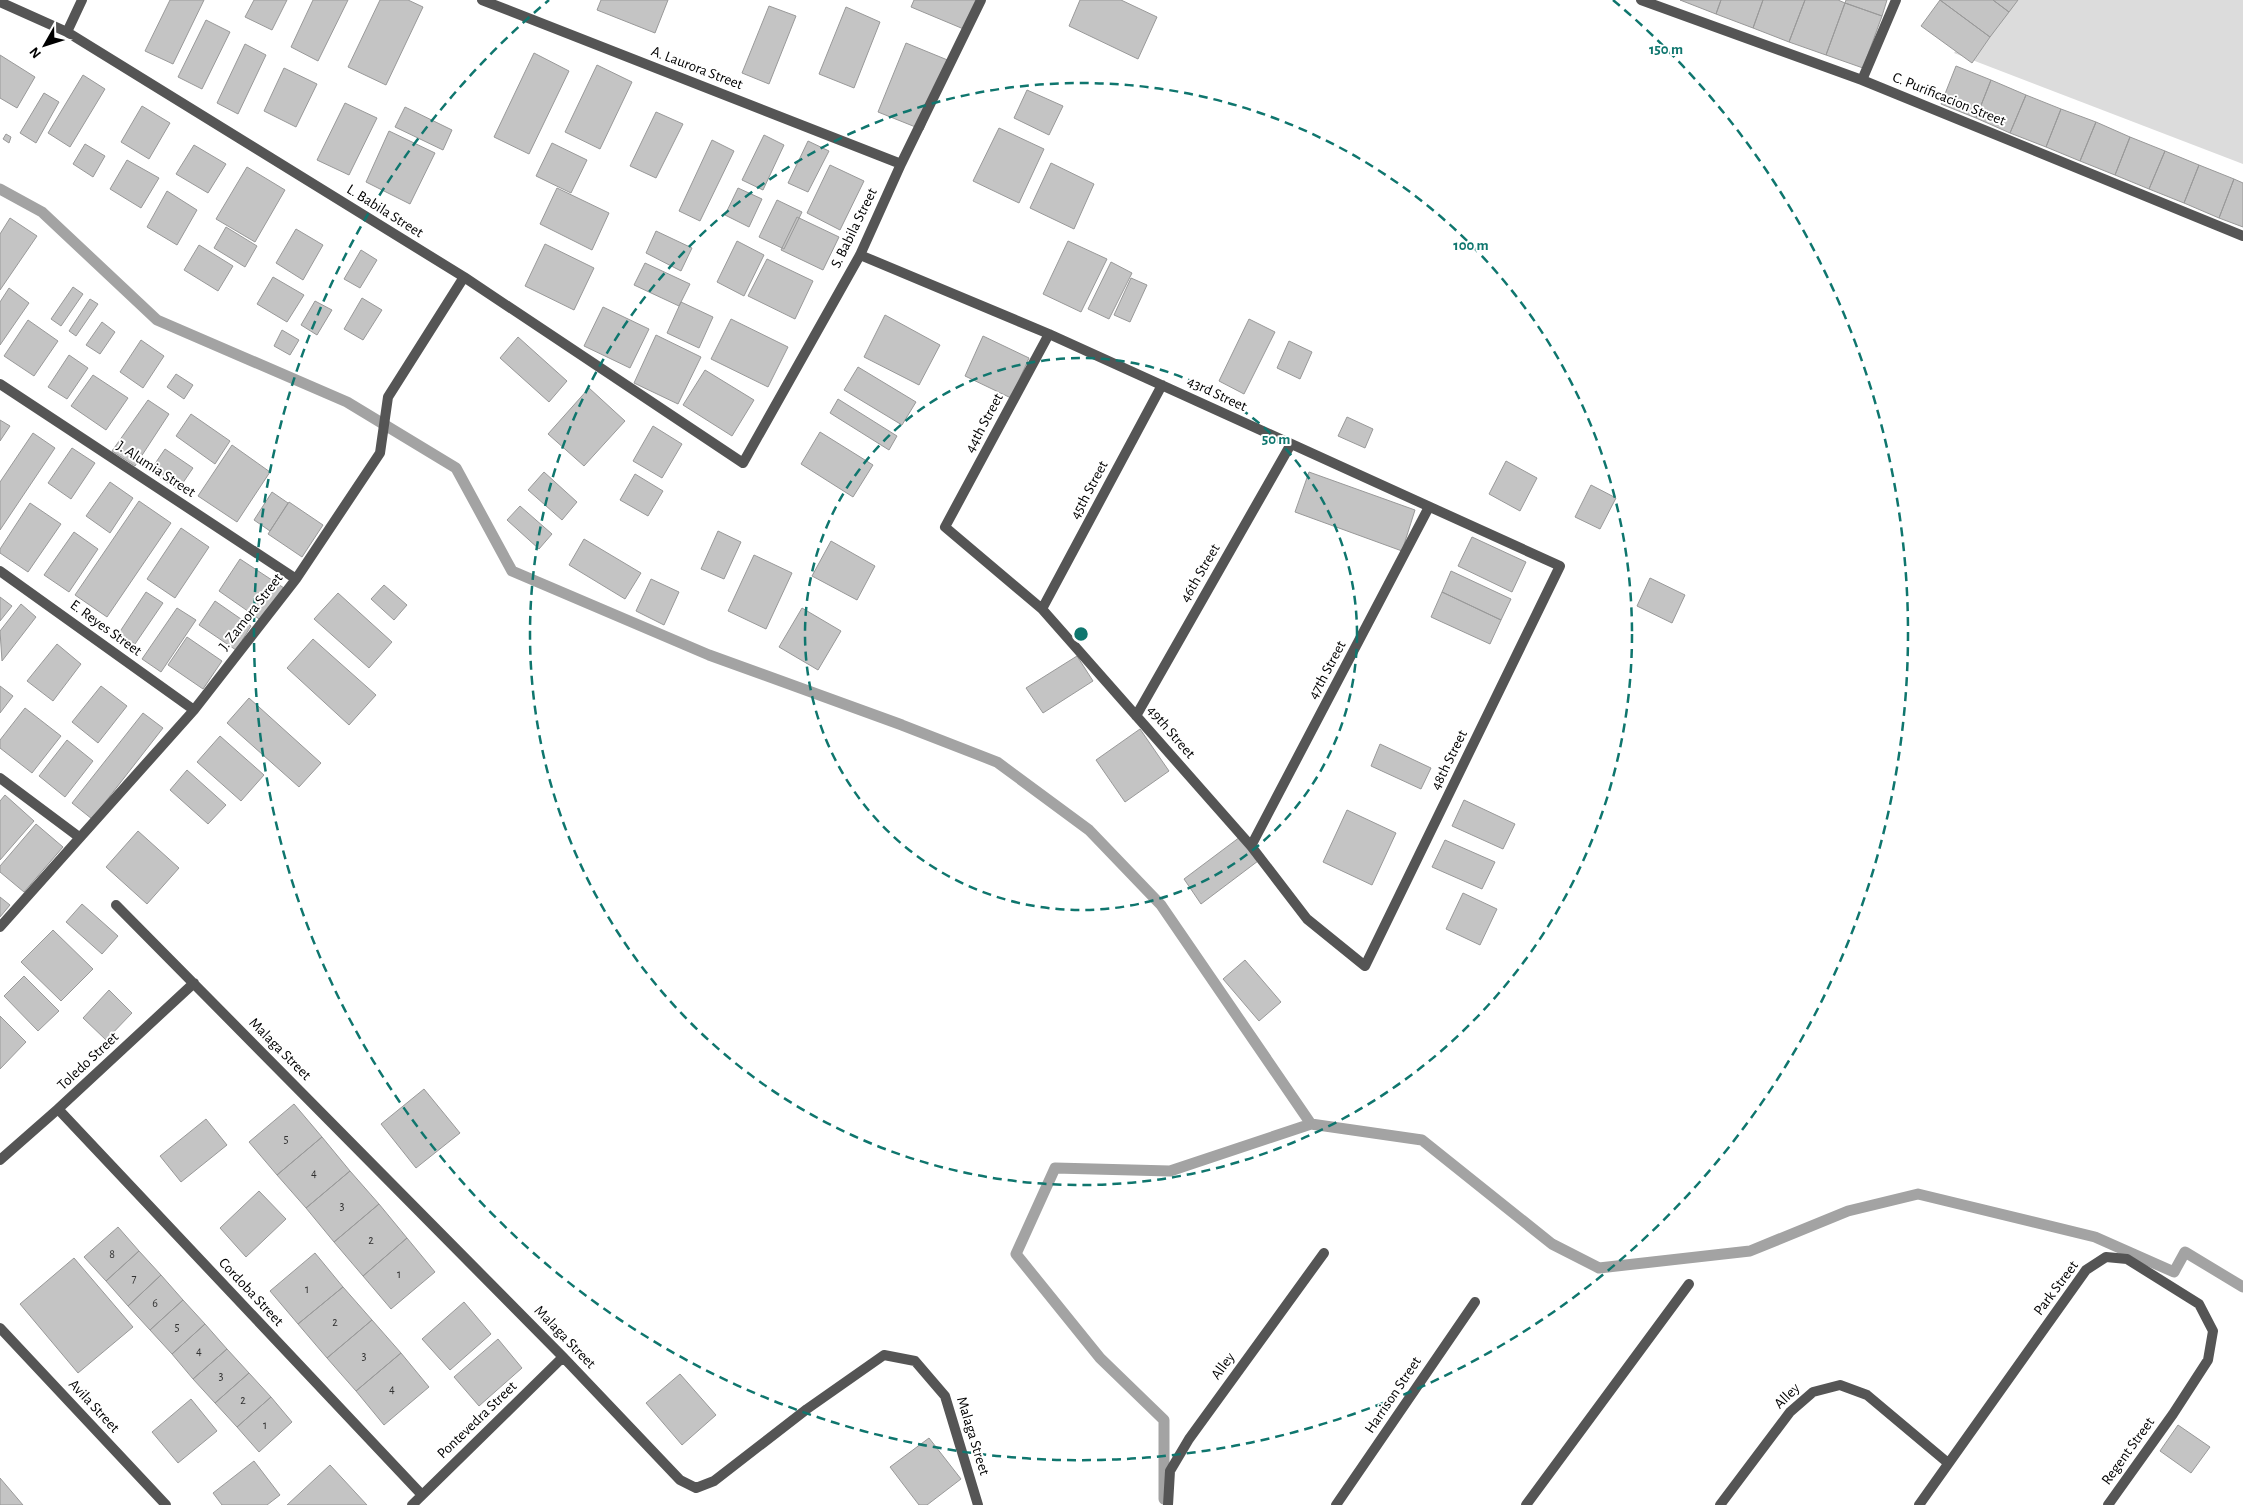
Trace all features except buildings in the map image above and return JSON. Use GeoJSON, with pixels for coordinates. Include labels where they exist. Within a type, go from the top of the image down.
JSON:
{"type":"FeatureCollection","features":[{"type":"Feature","properties":{"kind":"street"},"geometry":{"type":"LineString","coordinates":[[67,32],[82,0]]}},
{"type":"Feature","properties":{"kind":"street","name":"A. Laurora Street"},"geometry":{"type":"LineString","coordinates":[[482,0],[901,164]]}},
{"type":"Feature","properties":{"kind":"street","name":"S. Babila Street"},"geometry":{"type":"LineString","coordinates":[[743,463],[860,255],[901,164],[981,0]]}},
{"type":"Feature","properties":{"kind":"street","name":"C. Purificacion Street"},"geometry":{"type":"LineString","coordinates":[[1641,0],[1862,80],[2243,236]]}},
{"type":"Feature","properties":{"kind":"street"},"geometry":{"type":"LineString","coordinates":[[1862,80],[1896,0]]}},
{"type":"Feature","properties":{"kind":"street","name":"L. Babila Street"},"geometry":{"type":"LineString","coordinates":[[0,2],[67,32],[464,278],[743,463]]}},
{"type":"Feature","properties":{"kind":"street","name":"43rd Street"},"geometry":{"type":"LineString","coordinates":[[860,255],[1049,334],[1560,566]]}},
{"type":"Feature","properties":{"kind":"street","name":"J. Zamora Street"},"geometry":{"type":"LineString","coordinates":[[0,927],[194,710],[296,579],[380,453],[388,397],[464,278]]}},
{"type":"Feature","properties":{"kind":"street","name":"44th Street"},"geometry":{"type":"LineString","coordinates":[[945,527],[1049,334]]}},
{"type":"Feature","properties":{"kind":"street","name":"J. Alumia Street"},"geometry":{"type":"LineString","coordinates":[[0,384],[296,579]]}},
{"type":"Feature","properties":{"kind":"street","name":"45th Street"},"geometry":{"type":"LineString","coordinates":[[1042,609],[1162,385]]}},
{"type":"Feature","properties":{"kind":"street","name":"46th Street"},"geometry":{"type":"LineString","coordinates":[[1136,716],[1291,444]]}},
{"type":"Feature","properties":{"kind":"street","name":"47th Street"},"geometry":{"type":"LineString","coordinates":[[1251,846],[1429,507]]}},
{"type":"Feature","properties":{"kind":"street","name":"49th Street"},"geometry":{"type":"LineString","coordinates":[[945,527],[1042,609],[1251,846],[1307,918],[1365,966]]}},
{"type":"Feature","properties":{"kind":"street","name":"48th Street"},"geometry":{"type":"LineString","coordinates":[[1365,966],[1560,566]]}},
{"type":"Feature","properties":{"kind":"street","name":"E. Reyes Street"},"geometry":{"type":"LineString","coordinates":[[0,571],[194,710]]}},
{"type":"Feature","properties":{"kind":"street"},"geometry":{"type":"LineString","coordinates":[[0,778],[79,837]]}},
{"type":"Feature","properties":{"kind":"street","name":"Malaga Street"},"geometry":{"type":"LineString","coordinates":[[116,905],[564,1357],[680,1480],[696,1488],[714,1481],[807,1409],[884,1355],[914,1361],[945,1396],[978,1505]]}},
{"type":"Feature","properties":{"kind":"street","name":"Toledo Street"},"geometry":{"type":"LineString","coordinates":[[0,1160],[58,1109],[194,982]]}},
{"type":"Feature","properties":{"kind":"street","name":"Cordoba Street"},"geometry":{"type":"LineString","coordinates":[[58,1109],[422,1495]]}},
{"type":"Feature","properties":{"kind":"street","name":"Alley"},"geometry":{"type":"LineString","coordinates":[[1168,1505],[1170,1471],[1189,1439],[1324,1253]]}},
{"type":"Feature","properties":{"kind":"street","name":"Park Street"},"geometry":{"type":"LineString","coordinates":[[1919,1505],[2086,1270],[2106,1257],[2127,1258],[2198,1304],[2213,1332],[2208,1360],[2173,1414]]}},
{"type":"Feature","properties":{"kind":"street"},"geometry":{"type":"LineString","coordinates":[[1526,1505],[1689,1284]]}},
{"type":"Feature","properties":{"kind":"street","name":"Harrison Street"},"geometry":{"type":"LineString","coordinates":[[1336,1505],[1475,1302]]}},
{"type":"Feature","properties":{"kind":"street","name":"Avila Street"},"geometry":{"type":"LineString","coordinates":[[0,1328],[166,1505]]}},
{"type":"Feature","properties":{"kind":"street","name":"Pontevedra Street"},"geometry":{"type":"LineString","coordinates":[[412,1505],[564,1357]]}},
{"type":"Feature","properties":{"kind":"street","name":"Alley"},"geometry":{"type":"LineString","coordinates":[[1720,1505],[1790,1412],[1813,1392],[1840,1385],[1867,1395],[1948,1463]]}},
{"type":"Feature","properties":{"kind":"street","name":"Regent Street"},"geometry":{"type":"LineString","coordinates":[[2108,1505],[2173,1414]]}},
{"type":"Feature","properties":{"kind":"shaded area"},"geometry":{"type":"Polygon","coordinates":[[[1997,0],[2243,0],[2243,164],[1954,53],[1997,0]]]}},
{"type":"Feature","properties":{"kind":"waterway"},"geometry":{"type":"LineString","coordinates":[[0,189],[42,212],[157,320],[347,402],[456,468],[512,571],[709,655],[902,725],[997,762],[1089,830],[1161,905],[1311,1124]]}},
{"type":"Feature","properties":{"kind":"waterway"},"geometry":{"type":"LineString","coordinates":[[1164,1499],[1164,1420],[1100,1358],[1016,1254],[1055,1168],[1170,1171],[1311,1124],[1422,1140],[1552,1244],[1599,1268],[1750,1251],[1848,1211],[1918,1194],[2095,1237],[2174,1272],[2185,1252],[2243,1287]]}}]}
